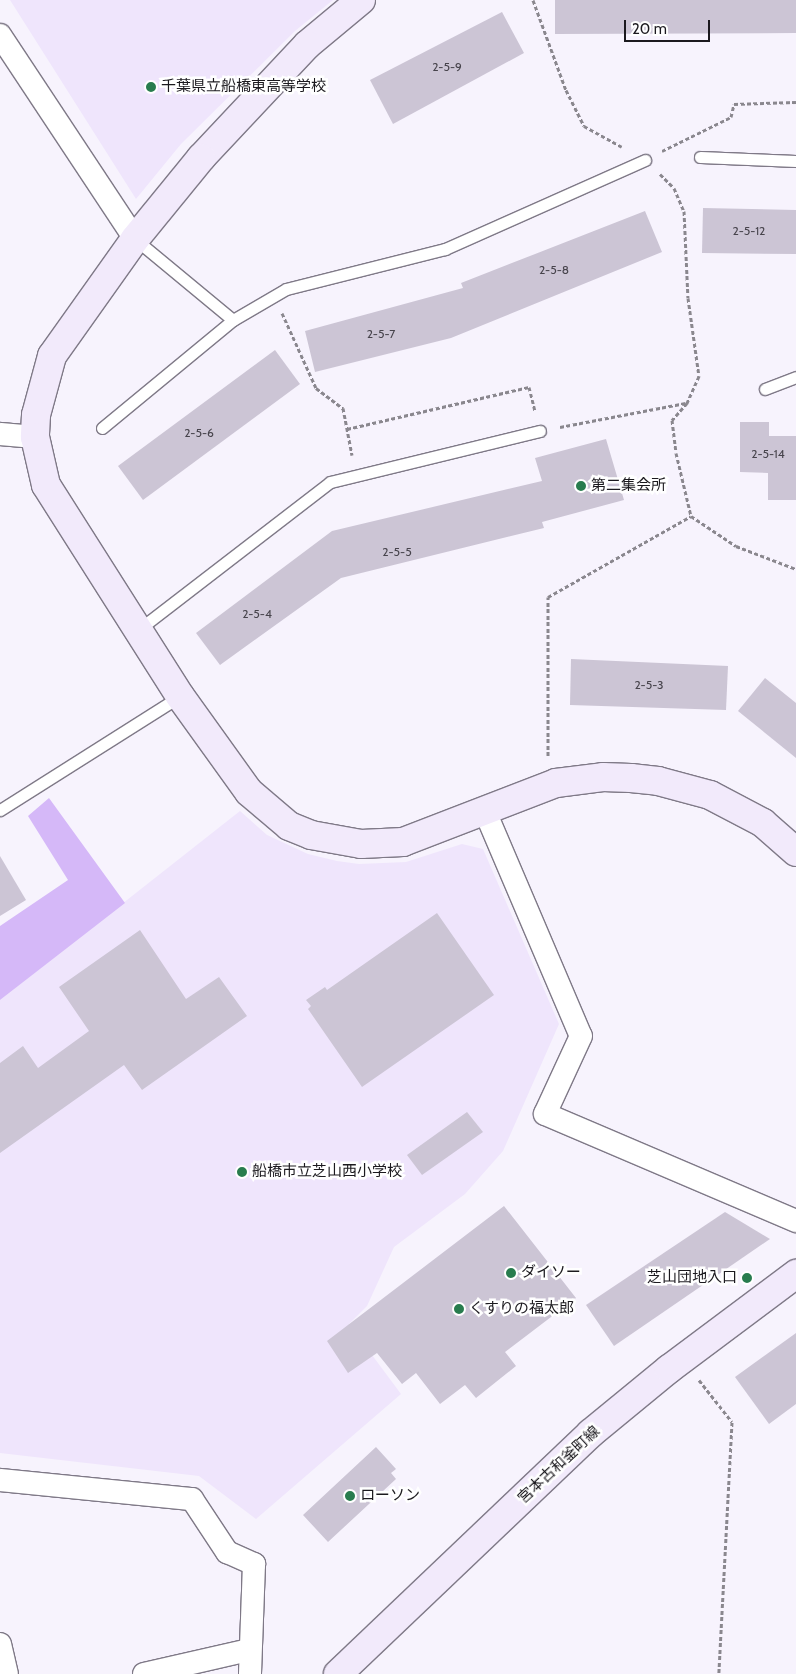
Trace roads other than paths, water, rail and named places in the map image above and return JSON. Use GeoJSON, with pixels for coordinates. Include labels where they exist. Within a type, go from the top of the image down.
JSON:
{"type":"FeatureCollection","features":[{"type":"Feature","properties":{"kind":"street"},"geometry":{"type":"LineString","coordinates":[[361,0],[307,45],[252,100],[135,239],[52,356],[36,415],[35,437],[46,485],[180,696],[249,792],[273,815],[312,835],[361,844],[403,842],[484,809],[556,783],[603,777],[658,781],[710,795],[737,807],[762,823],[796,852]]}},
{"type":"Feature","properties":{"kind":"street"},"geometry":{"type":"LineString","coordinates":[[0,34],[135,239]]}},
{"type":"Feature","properties":{"kind":"street"},"geometry":{"type":"LineString","coordinates":[[0,434],[35,437]]}},
{"type":"Feature","properties":{"kind":"street"},"geometry":{"type":"LineString","coordinates":[[484,809],[581,1036],[545,1114],[796,1221]]}},
{"type":"Feature","properties":{"kind":"street","name":"宮本古和釜町線"},"geometry":{"type":"LineString","coordinates":[[338,1674],[592,1433],[670,1369],[796,1274]]}},
{"type":"Feature","properties":{"kind":"street"},"geometry":{"type":"LineString","coordinates":[[0,1480],[192,1499],[227,1552],[254,1564],[249,1650],[250,1674]]}},
{"type":"Feature","properties":{"kind":"street"},"geometry":{"type":"LineString","coordinates":[[0,1644],[7,1674]]}},
{"type":"Feature","properties":{"kind":"street"},"geometry":{"type":"LineString","coordinates":[[144,1674],[249,1650]]}},
{"type":"Feature","properties":{"kind":"lane"},"geometry":{"type":"LineString","coordinates":[[700,157],[796,161]]}},
{"type":"Feature","properties":{"kind":"lane"},"geometry":{"type":"LineString","coordinates":[[102,428],[233,320],[286,289],[445,249],[645,160]]}},
{"type":"Feature","properties":{"kind":"lane"},"geometry":{"type":"LineString","coordinates":[[135,239],[233,320]]}},
{"type":"Feature","properties":{"kind":"lane"},"geometry":{"type":"LineString","coordinates":[[765,389],[796,377]]}},
{"type":"Feature","properties":{"kind":"lane"},"geometry":{"type":"LineString","coordinates":[[137,630],[330,482],[540,431]]}},
{"type":"Feature","properties":{"kind":"lane"},"geometry":{"type":"LineString","coordinates":[[0,810],[180,696]]}},
{"type":"Feature","properties":{"kind":"place","name":"千葉県立船橋東高等学校"},"geometry":{"type":"Point","coordinates":[151,87]}},
{"type":"Feature","properties":{"kind":"place","name":"第二集会所"},"geometry":{"type":"Point","coordinates":[581,486]}},
{"type":"Feature","properties":{"kind":"place","name":"船橋市立芝山西小学校"},"geometry":{"type":"Point","coordinates":[242,1172]}},
{"type":"Feature","properties":{"kind":"place","name":"ダイソー"},"geometry":{"type":"Point","coordinates":[511,1273]}},
{"type":"Feature","properties":{"kind":"place","name":"芝山団地入口"},"geometry":{"type":"Point","coordinates":[747,1278]}},
{"type":"Feature","properties":{"kind":"place","name":"くすりの福太郎"},"geometry":{"type":"Point","coordinates":[459,1309]}},
{"type":"Feature","properties":{"kind":"place","name":"ローソン"},"geometry":{"type":"Point","coordinates":[350,1496]}}]}
